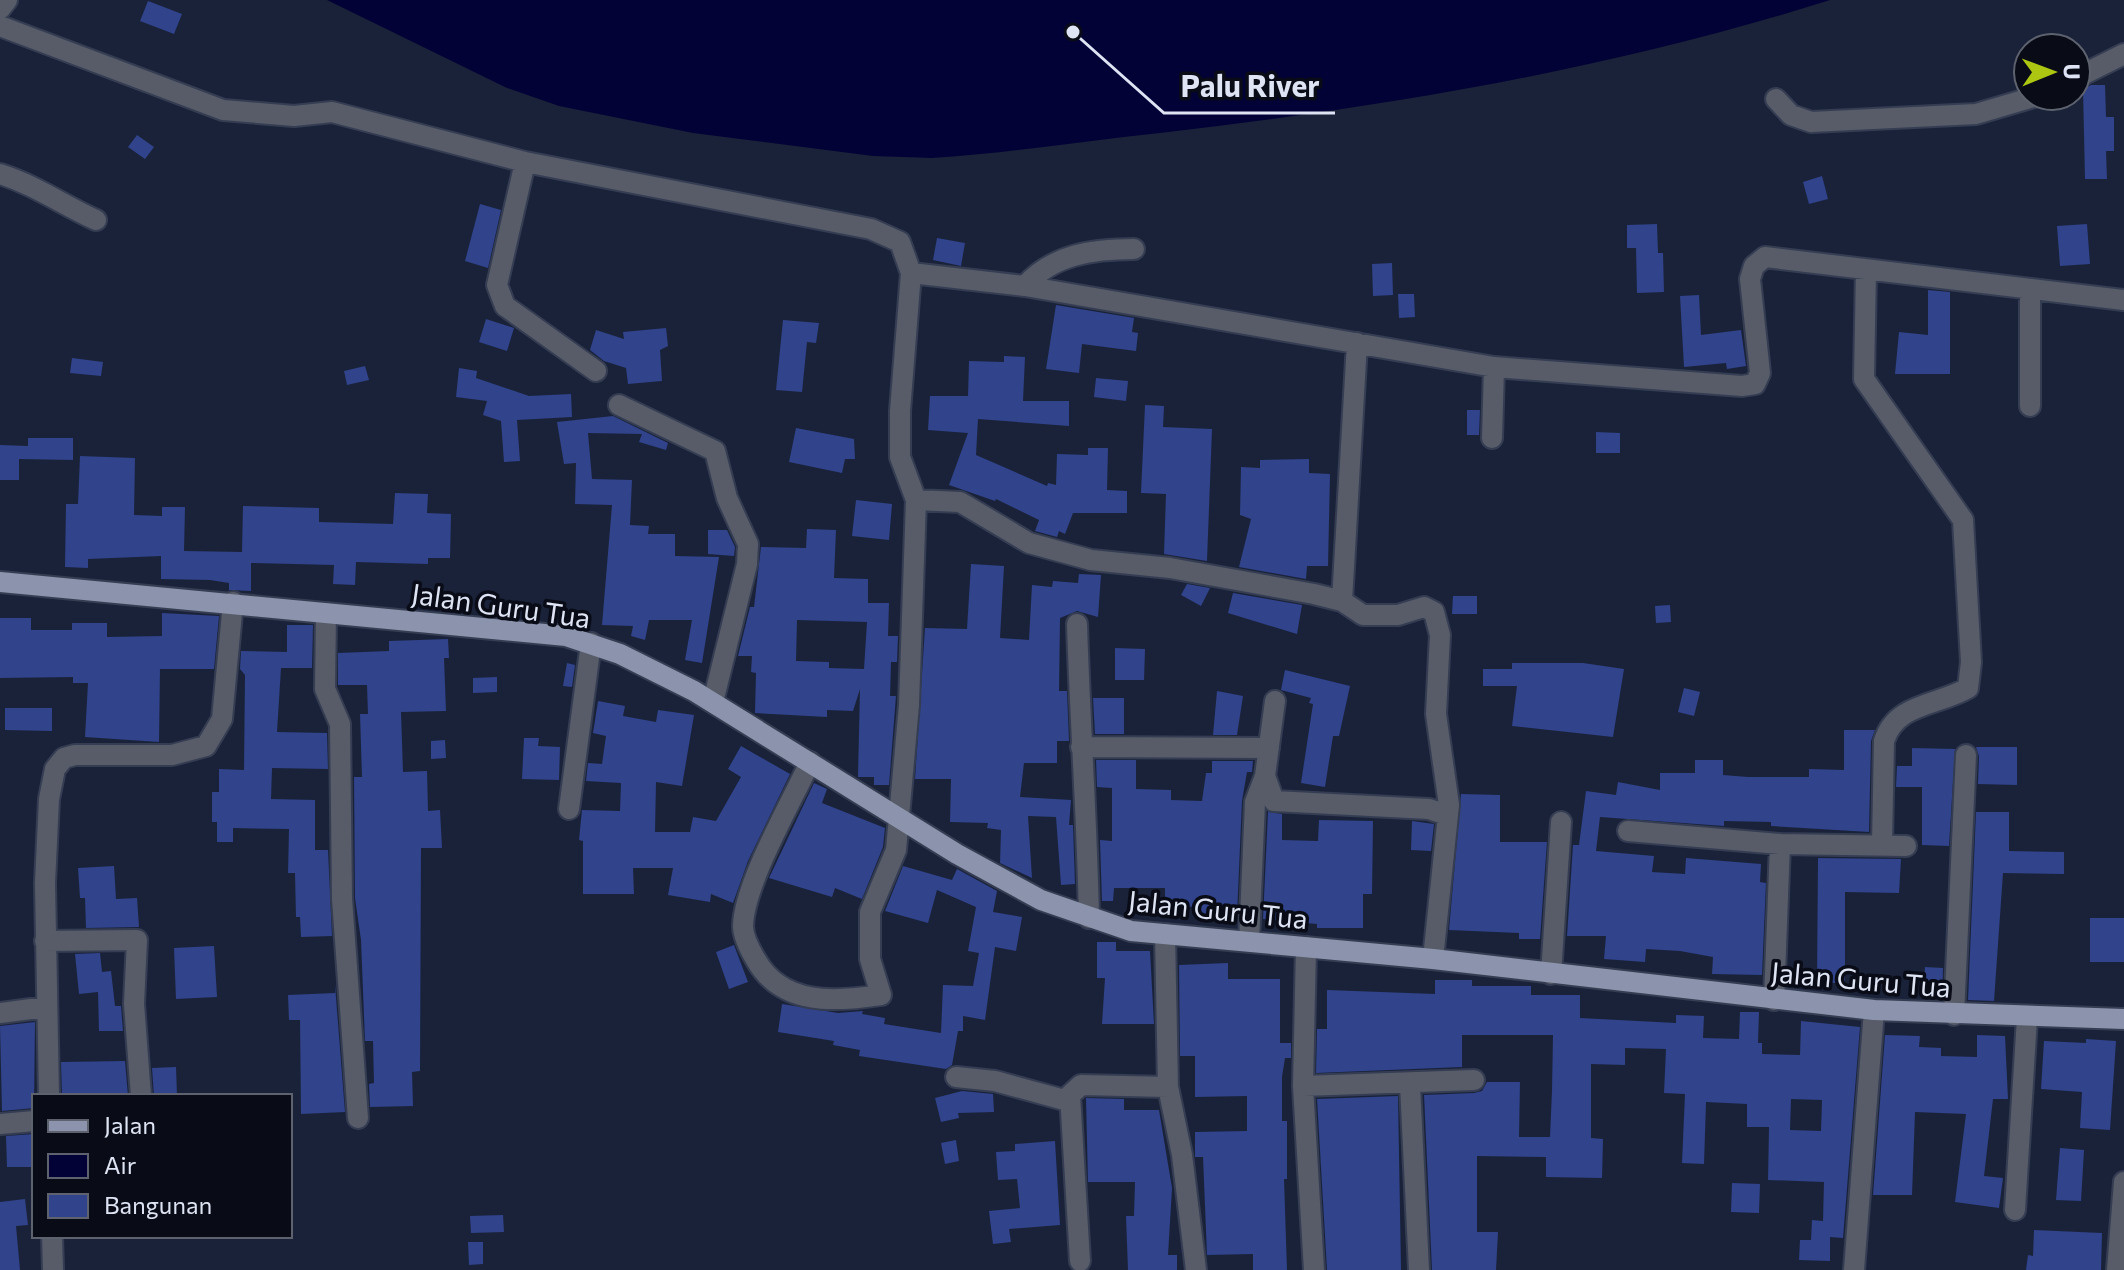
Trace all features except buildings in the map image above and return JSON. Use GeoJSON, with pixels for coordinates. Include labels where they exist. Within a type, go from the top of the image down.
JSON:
{"type":"FeatureCollection","features":[{"type":"Feature","properties":{"kind":"main road","name":"Jalan Guru Tua"},"geometry":{"type":"LineString","coordinates":[[0,582],[566,636],[591,643],[620,654],[713,702],[900,819],[1041,900],[1131,931],[1433,959],[1874,1010],[2027,1018],[2124,1019]]}},
{"type":"Feature","properties":{"kind":"street"},"geometry":{"type":"LineString","coordinates":[[0,9],[7,0]]}},
{"type":"Feature","properties":{"kind":"street"},"geometry":{"type":"LineString","coordinates":[[0,26],[223,110],[294,116],[332,112],[525,162],[871,229],[900,242],[911,273],[901,383],[900,457],[916,500],[909,705],[900,819],[896,850],[870,912],[870,959],[881,995],[827,1002],[774,985],[749,947],[742,928],[747,898],[810,762]]}},
{"type":"Feature","properties":{"kind":"street"},"geometry":{"type":"LineString","coordinates":[[2092,70],[2124,54]]}},
{"type":"Feature","properties":{"kind":"street"},"geometry":{"type":"LineString","coordinates":[[1776,99],[1791,115],[1811,122],[1976,114],[2012,103]]}},
{"type":"Feature","properties":{"kind":"street"},"geometry":{"type":"LineString","coordinates":[[525,162],[497,285],[499,296],[505,306],[596,371]]}},
{"type":"Feature","properties":{"kind":"street"},"geometry":{"type":"LineString","coordinates":[[0,174],[40,188],[57,202],[96,220]]}},
{"type":"Feature","properties":{"kind":"street"},"geometry":{"type":"LineString","coordinates":[[1025,286],[1065,258],[1093,249],[1134,249]]}},
{"type":"Feature","properties":{"kind":"street"},"geometry":{"type":"LineString","coordinates":[[911,273],[1025,286],[1494,367],[1750,386],[1759,379],[1760,373],[1750,279],[1754,266],[1765,257],[2124,300]]}},
{"type":"Feature","properties":{"kind":"street"},"geometry":{"type":"LineString","coordinates":[[1866,270],[1864,379],[1963,520],[1971,662],[1968,688],[1908,711],[1888,726],[1884,741],[1882,844]]}},
{"type":"Feature","properties":{"kind":"street"},"geometry":{"type":"LineString","coordinates":[[2030,289],[2030,406]]}},
{"type":"Feature","properties":{"kind":"street"},"geometry":{"type":"LineString","coordinates":[[1342,601],[1357,343]]}},
{"type":"Feature","properties":{"kind":"street"},"geometry":{"type":"LineString","coordinates":[[1492,438],[1494,367]]}},
{"type":"Feature","properties":{"kind":"street"},"geometry":{"type":"LineString","coordinates":[[619,405],[715,451],[727,498],[747,536],[747,564],[713,702]]}},
{"type":"Feature","properties":{"kind":"street"},"geometry":{"type":"LineString","coordinates":[[916,500],[938,498],[960,502],[1029,543],[1052,552],[1091,560],[1170,568],[1342,601],[1363,615],[1398,615],[1424,607],[1439,618],[1436,714],[1446,778],[1447,815],[1433,959]]}},
{"type":"Feature","properties":{"kind":"street"},"geometry":{"type":"LineString","coordinates":[[49,1094],[45,941],[49,799],[55,769],[64,758],[75,755],[172,755],[206,746],[222,719],[233,602]]}},
{"type":"Feature","properties":{"kind":"street"},"geometry":{"type":"LineString","coordinates":[[326,613],[325,689],[340,724],[342,899],[358,1118]]}},
{"type":"Feature","properties":{"kind":"street"},"geometry":{"type":"LineString","coordinates":[[1077,624],[1081,747],[1087,795],[1089,918]]}},
{"type":"Feature","properties":{"kind":"street"},"geometry":{"type":"LineString","coordinates":[[569,809],[591,643]]}},
{"type":"Feature","properties":{"kind":"street"},"geometry":{"type":"LineString","coordinates":[[1249,941],[1255,802],[1265,776],[1275,701]]}},
{"type":"Feature","properties":{"kind":"street"},"geometry":{"type":"LineString","coordinates":[[1081,747],[1269,748]]}},
{"type":"Feature","properties":{"kind":"street"},"geometry":{"type":"LineString","coordinates":[[1954,1015],[1966,755]]}},
{"type":"Feature","properties":{"kind":"street"},"geometry":{"type":"LineString","coordinates":[[1265,776],[1274,801],[1429,809],[1447,815]]}},
{"type":"Feature","properties":{"kind":"street"},"geometry":{"type":"LineString","coordinates":[[1551,974],[1561,822]]}},
{"type":"Feature","properties":{"kind":"street"},"geometry":{"type":"LineString","coordinates":[[1628,831],[1780,844],[1906,846]]}},
{"type":"Feature","properties":{"kind":"street"},"geometry":{"type":"LineString","coordinates":[[1774,1000],[1780,844]]}},
{"type":"Feature","properties":{"kind":"street"},"geometry":{"type":"LineString","coordinates":[[1165,934],[1168,1087],[1182,1155],[1196,1270]]}},
{"type":"Feature","properties":{"kind":"street"},"geometry":{"type":"LineString","coordinates":[[45,941],[137,940],[134,1004],[141,1094]]}},
{"type":"Feature","properties":{"kind":"street"},"geometry":{"type":"LineString","coordinates":[[1306,947],[1303,1086],[1314,1270]]}},
{"type":"Feature","properties":{"kind":"street"},"geometry":{"type":"LineString","coordinates":[[0,1013],[46,1007]]}},
{"type":"Feature","properties":{"kind":"street"},"geometry":{"type":"LineString","coordinates":[[1854,1270],[1874,1010]]}},
{"type":"Feature","properties":{"kind":"street"},"geometry":{"type":"LineString","coordinates":[[2015,1210],[2027,1018]]}},
{"type":"Feature","properties":{"kind":"street"},"geometry":{"type":"LineString","coordinates":[[956,1077],[995,1081],[1068,1101]]}},
{"type":"Feature","properties":{"kind":"street"},"geometry":{"type":"LineString","coordinates":[[1303,1086],[1410,1085],[1474,1080]]}},
{"type":"Feature","properties":{"kind":"street"},"geometry":{"type":"LineString","coordinates":[[1080,1261],[1068,1101],[1073,1090],[1081,1085],[1168,1087]]}},
{"type":"Feature","properties":{"kind":"street"},"geometry":{"type":"LineString","coordinates":[[1410,1085],[1419,1270]]}},
{"type":"Feature","properties":{"kind":"street"},"geometry":{"type":"LineString","coordinates":[[0,1124],[32,1121]]}},
{"type":"Feature","properties":{"kind":"street"},"geometry":{"type":"LineString","coordinates":[[2117,1270],[2124,1182]]}},
{"type":"Feature","properties":{"kind":"street"},"geometry":{"type":"LineString","coordinates":[[52,1238],[53,1270]]}},
{"type":"Feature","properties":{"kind":"water"},"geometry":{"type":"Polygon","coordinates":[[[327,0],[1830,0],[1582,66],[1414,98],[1245,123],[932,158],[873,156],[693,133],[559,106],[507,88],[327,0]]]}},
{"type":"Feature","properties":{"kind":"place","name":"Palu River"},"geometry":{"type":"Point","coordinates":[1073,32]}}]}
